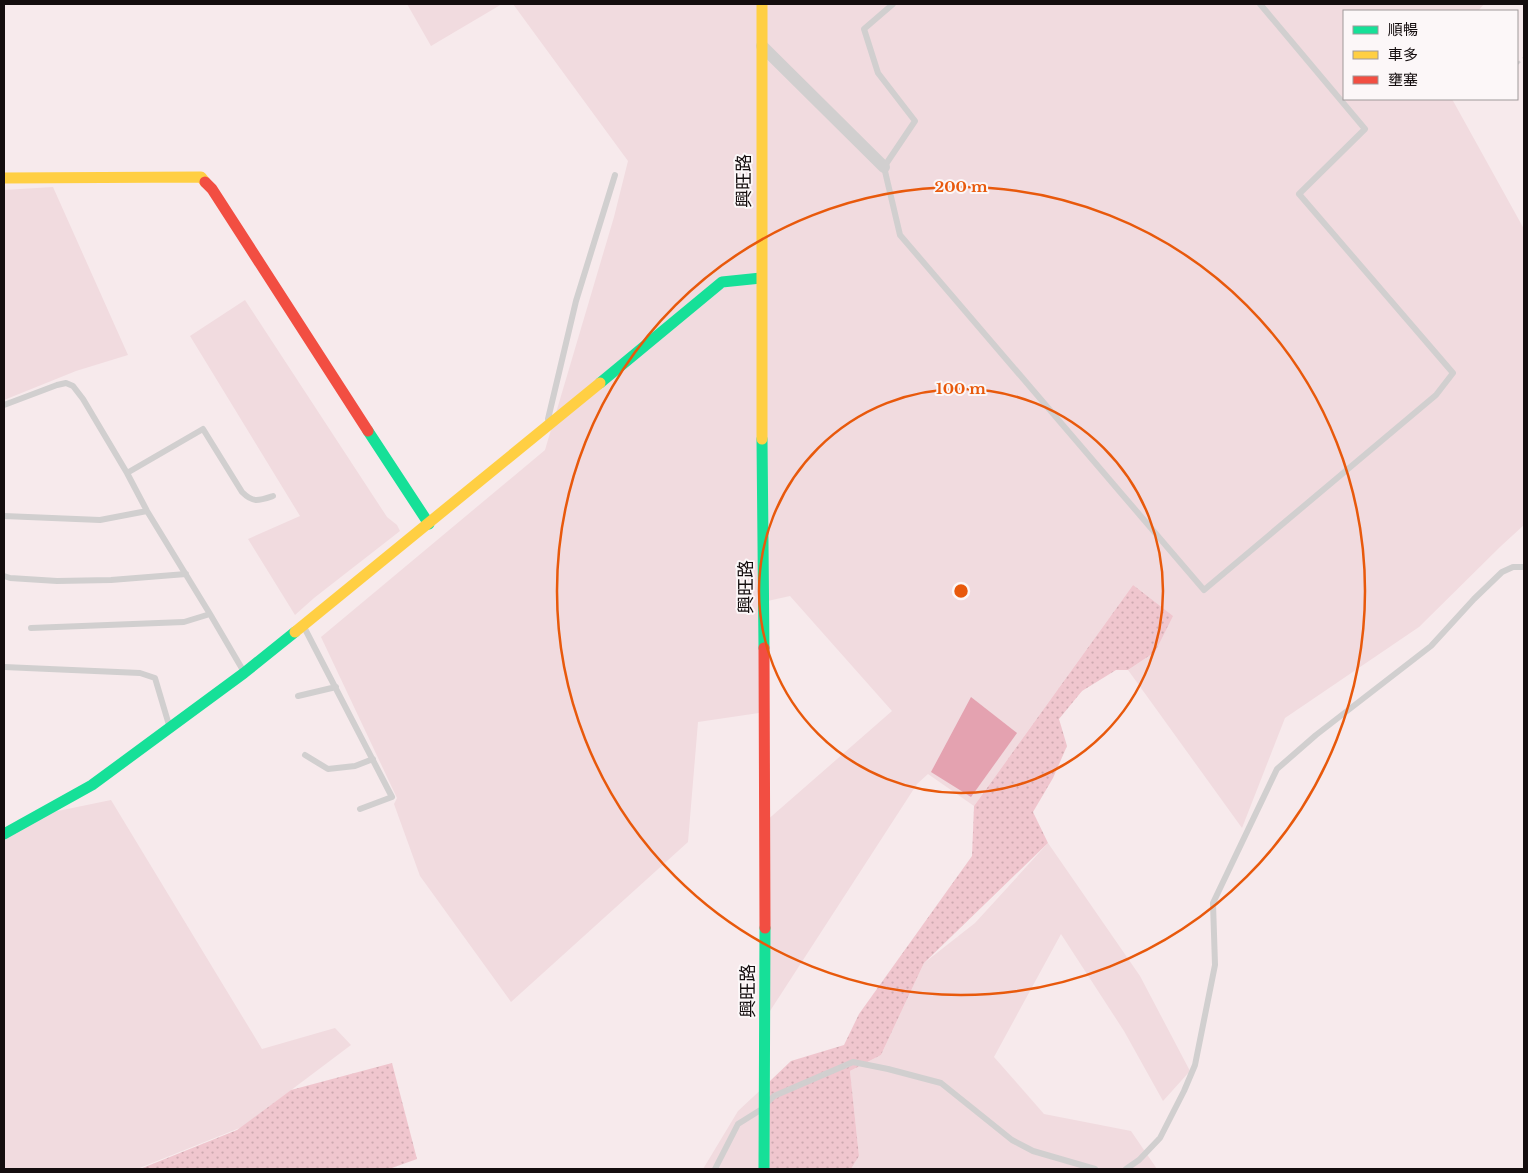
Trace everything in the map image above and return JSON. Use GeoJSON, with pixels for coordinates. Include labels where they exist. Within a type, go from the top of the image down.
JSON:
{"type":"FeatureCollection","features":[{"type":"Feature","properties":{"kind":"street","name":"興旺路"},"geometry":{"type":"LineString","coordinates":[[762,4],[764,1169]]}},
{"type":"Feature","properties":{"kind":"street"},"geometry":{"type":"LineString","coordinates":[[762,46],[884,167]]}},
{"type":"Feature","properties":{"kind":"street"},"geometry":{"type":"LineString","coordinates":[[4,178],[201,177],[212,190],[429,524]]}},
{"type":"Feature","properties":{"kind":"street"},"geometry":{"type":"LineString","coordinates":[[4,834],[92,785],[244,673],[429,524],[722,282],[761,278]]}},
{"type":"Feature","properties":{"kind":"lane"},"geometry":{"type":"LineString","coordinates":[[893,4],[864,30],[878,74],[915,121],[884,167],[900,235],[1204,590],[1436,395],[1453,372],[1299,194],[1365,129],[1260,4]]}},
{"type":"Feature","properties":{"kind":"lane"},"geometry":{"type":"LineString","coordinates":[[546,427],[576,301],[615,175]]}},
{"type":"Feature","properties":{"kind":"lane"},"geometry":{"type":"LineString","coordinates":[[4,405],[57,385],[66,383],[73,386],[84,399],[147,510],[244,673]]}},
{"type":"Feature","properties":{"kind":"lane"},"geometry":{"type":"LineString","coordinates":[[127,473],[204,429],[242,492],[249,499],[258,501],[273,496]]}},
{"type":"Feature","properties":{"kind":"lane"},"geometry":{"type":"LineString","coordinates":[[4,516],[100,520],[147,510]]}},
{"type":"Feature","properties":{"kind":"lane"},"geometry":{"type":"LineString","coordinates":[[1126,1169],[1139,1160],[1160,1138],[1184,1092],[1195,1065],[1215,965],[1213,903],[1277,769],[1316,735],[1431,646],[1474,599],[1502,572],[1513,567],[1524,567]]}},
{"type":"Feature","properties":{"kind":"lane"},"geometry":{"type":"LineString","coordinates":[[4,576],[57,581],[111,580],[186,574]]}},
{"type":"Feature","properties":{"kind":"lane"},"geometry":{"type":"LineString","coordinates":[[31,628],[184,622],[210,614]]}},
{"type":"Feature","properties":{"kind":"lane"},"geometry":{"type":"LineString","coordinates":[[304,626],[392,796],[360,809]]}},
{"type":"Feature","properties":{"kind":"lane"},"geometry":{"type":"LineString","coordinates":[[4,667],[140,673],[156,678],[170,728]]}},
{"type":"Feature","properties":{"kind":"lane"},"geometry":{"type":"LineString","coordinates":[[298,696],[336,687]]}},
{"type":"Feature","properties":{"kind":"lane"},"geometry":{"type":"LineString","coordinates":[[305,755],[328,769],[355,766],[373,758]]}},
{"type":"Feature","properties":{"kind":"lane"},"geometry":{"type":"LineString","coordinates":[[715,1169],[738,1124],[765,1107],[774,1096],[853,1062],[941,1082],[1012,1140],[1034,1151],[1095,1169]]}},
{"type":"Feature","properties":{"kind":"shaded area"},"geometry":{"type":"Polygon","coordinates":[[[407,4],[502,4],[431,46],[407,4]]]}},
{"type":"Feature","properties":{"kind":"shaded area"},"geometry":{"type":"Polygon","coordinates":[[[513,4],[1484,4],[1479,10],[1343,10],[1343,100],[1453,100],[1524,229],[1524,525],[1419,627],[1285,718],[1242,828],[1128,670],[1155,652],[1133,585],[974,806],[928,774],[917,784],[770,1011],[765,822],[892,711],[790,596],[763,602],[766,712],[698,722],[688,842],[511,1002],[420,876],[394,804],[397,798],[321,637],[545,450],[614,217],[628,161],[513,4]]]}},
{"type":"Feature","properties":{"kind":"shaded area"},"geometry":{"type":"Polygon","coordinates":[[[53,187],[128,355],[76,371],[4,400],[4,190],[53,187]]]}},
{"type":"Feature","properties":{"kind":"shaded area"},"geometry":{"type":"Polygon","coordinates":[[[245,300],[387,517],[397,525],[400,531],[295,615],[248,539],[300,516],[190,336],[245,300]]]}},
{"type":"Feature","properties":{"kind":"shaded area"},"geometry":{"type":"Polygon","coordinates":[[[1133,585],[1173,616],[1155,652],[1128,670],[1116,670],[1082,691],[1059,719],[1067,746],[1053,778],[1033,812],[1048,843],[924,963],[881,1055],[850,1071],[859,1156],[851,1169],[767,1169],[770,1081],[791,1061],[844,1045],[859,1014],[972,856],[974,806],[1133,585]]]}},
{"type":"Feature","properties":{"kind":"shaded area"},"geometry":{"type":"Polygon","coordinates":[[[971,697],[1017,733],[971,797],[931,772],[971,697]]]}},
{"type":"Feature","properties":{"kind":"shaded area"},"geometry":{"type":"Polygon","coordinates":[[[111,800],[262,1049],[335,1028],[351,1045],[242,1127],[137,1169],[4,1169],[4,834],[19,819],[111,800]]]}},
{"type":"Feature","properties":{"kind":"shaded area"},"geometry":{"type":"Polygon","coordinates":[[[1048,843],[1140,976],[1190,1071],[1163,1101],[1124,1031],[1061,934],[994,1057],[1044,1114],[1131,1131],[1157,1169],[851,1169],[859,1156],[850,1071],[881,1055],[924,963],[975,923],[1048,843]]]}},
{"type":"Feature","properties":{"kind":"shaded area"},"geometry":{"type":"Polygon","coordinates":[[[392,1063],[417,1159],[389,1169],[140,1169],[237,1130],[291,1090],[392,1063]]]}},
{"type":"Feature","properties":{"kind":"shaded area"},"geometry":{"type":"Polygon","coordinates":[[[770,1081],[767,1169],[703,1169],[738,1111],[770,1081]]]}},
{"type":"Feature","properties":{"kind":"traffic: fast"},"geometry":{"type":"LineString","coordinates":[[600,383],[722,282],[761,278]]}},
{"type":"Feature","properties":{"kind":"traffic: fast"},"geometry":{"type":"LineString","coordinates":[[368,431],[429,524]]}},
{"type":"Feature","properties":{"kind":"traffic: fast"},"geometry":{"type":"LineString","coordinates":[[762,439],[764,648]]}},
{"type":"Feature","properties":{"kind":"traffic: fast"},"geometry":{"type":"LineString","coordinates":[[4,834],[92,785],[244,673],[295,632]]}},
{"type":"Feature","properties":{"kind":"traffic: fast"},"geometry":{"type":"LineString","coordinates":[[764,1169],[765,928]]}},
{"type":"Feature","properties":{"kind":"traffic: slow"},"geometry":{"type":"LineString","coordinates":[[762,4],[762,439]]}},
{"type":"Feature","properties":{"kind":"traffic: slow"},"geometry":{"type":"LineString","coordinates":[[4,178],[201,177],[205,182]]}},
{"type":"Feature","properties":{"kind":"traffic: slow"},"geometry":{"type":"LineString","coordinates":[[295,632],[600,383]]}},
{"type":"Feature","properties":{"kind":"traffic: jam"},"geometry":{"type":"LineString","coordinates":[[205,182],[212,189],[368,431]]}},
{"type":"Feature","properties":{"kind":"traffic: jam"},"geometry":{"type":"LineString","coordinates":[[764,648],[765,928]]}}]}
